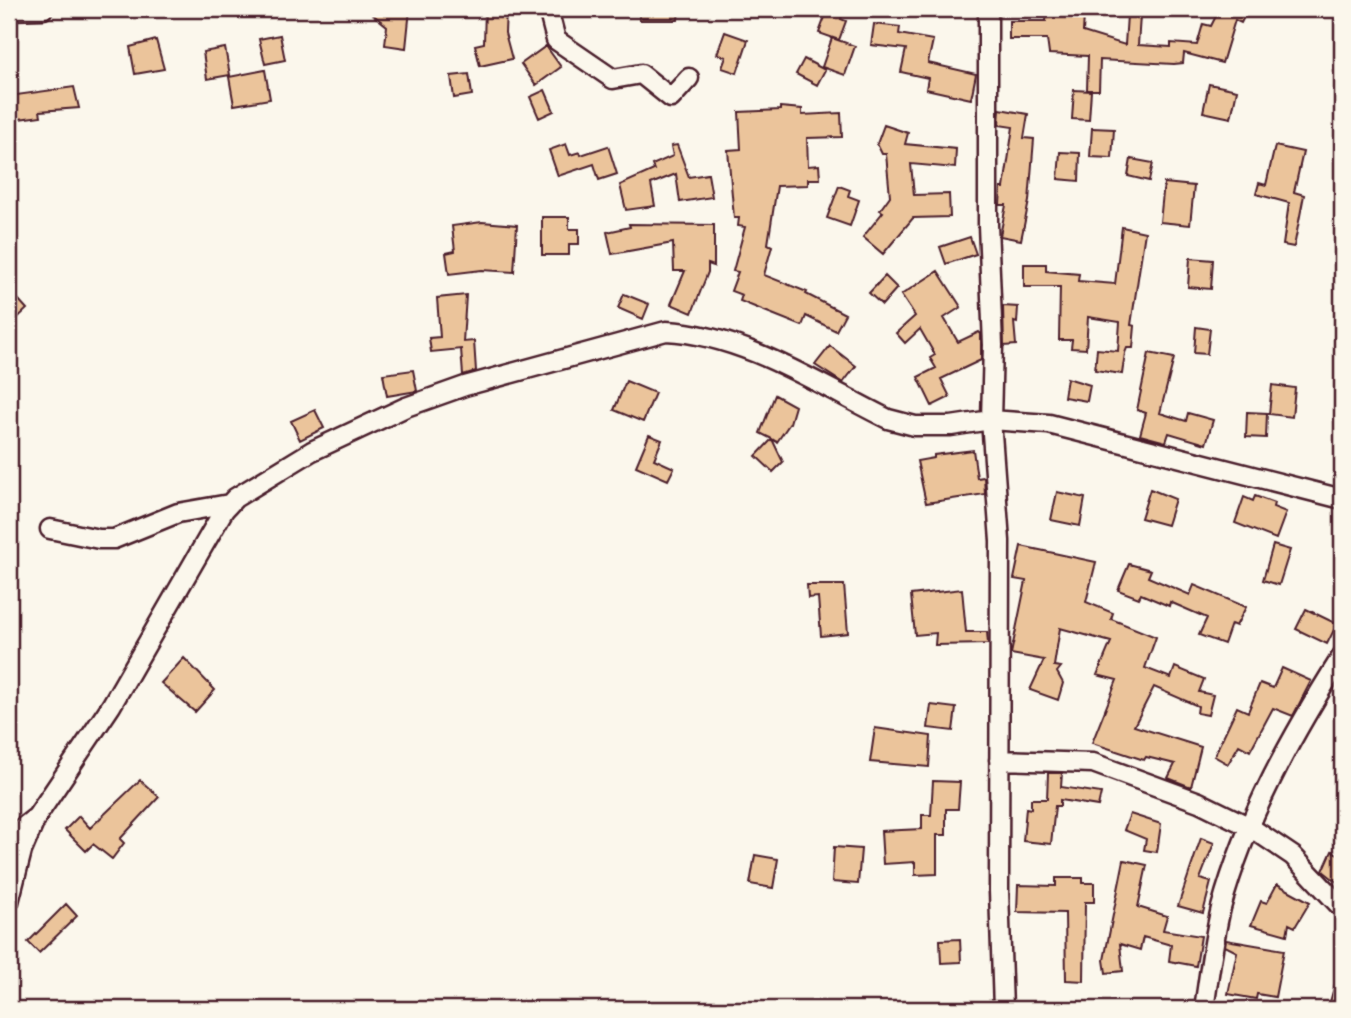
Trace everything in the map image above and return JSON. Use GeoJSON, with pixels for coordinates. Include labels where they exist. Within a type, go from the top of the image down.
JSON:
{"type":"FeatureCollection","features":[{"type":"Feature","properties":{"kind":"street"},"geometry":{"type":"LineString","coordinates":[[9,10],[43,9]]}},
{"type":"Feature","properties":{"kind":"street"},"geometry":{"type":"LineString","coordinates":[[548,9],[556,40],[613,79],[641,74],[671,98],[689,78]]}},
{"type":"Feature","properties":{"kind":"street"},"geometry":{"type":"LineString","coordinates":[[988,9],[988,225],[993,345],[991,419],[1000,541],[999,891],[1003,1009]]}},
{"type":"Feature","properties":{"kind":"street"},"geometry":{"type":"LineString","coordinates":[[50,529],[99,540],[114,539],[178,513],[229,504],[312,451],[406,407],[465,386],[666,331],[692,332],[727,342],[888,419],[915,426],[951,426],[991,419],[1049,424],[1342,499]]}},
{"type":"Feature","properties":{"kind":"street"},"geometry":{"type":"LineString","coordinates":[[9,902],[22,851],[37,816],[111,706],[229,504]]}},
{"type":"Feature","properties":{"kind":"street"},"geometry":{"type":"LineString","coordinates":[[1204,1009],[1221,909],[1250,827],[1297,726],[1342,656]]}},
{"type":"Feature","properties":{"kind":"street"},"geometry":{"type":"LineString","coordinates":[[999,760],[1093,763],[1199,802],[1250,827],[1293,856],[1342,908]]}},
{"type":"Feature","properties":{"kind":"street"},"geometry":{"type":"LineString","coordinates":[[9,838],[37,816]]}},
{"type":"Feature","properties":{"kind":"building"},"geometry":{"type":"Polygon","coordinates":[[[366,9],[410,9],[406,48],[385,45],[387,26],[366,9]]]}},
{"type":"Feature","properties":{"kind":"building"},"geometry":{"type":"Polygon","coordinates":[[[485,9],[506,9],[505,33],[512,59],[480,66],[475,45],[484,43],[485,9]]]}},
{"type":"Feature","properties":{"kind":"building"},"geometry":{"type":"Polygon","coordinates":[[[639,9],[679,9],[678,20],[639,20],[639,9]]]}},
{"type":"Feature","properties":{"kind":"building"},"geometry":{"type":"Polygon","coordinates":[[[828,9],[844,9],[841,19],[846,21],[839,40],[819,33],[828,9]]]}},
{"type":"Feature","properties":{"kind":"building"},"geometry":{"type":"Polygon","coordinates":[[[1211,9],[1248,9],[1241,23],[1235,20],[1222,63],[1184,53],[1183,63],[1174,64],[1100,60],[1099,90],[1087,90],[1088,56],[1049,54],[1047,39],[1009,39],[1009,21],[1046,21],[1047,13],[1084,15],[1083,32],[1125,45],[1127,15],[1140,16],[1138,45],[1197,45],[1203,24],[1211,26],[1218,12],[1211,9]]]}},
{"type":"Feature","properties":{"kind":"building"},"geometry":{"type":"Polygon","coordinates":[[[874,24],[900,27],[899,34],[933,40],[928,63],[976,74],[971,99],[926,89],[928,78],[901,72],[906,49],[871,45],[874,24]]]}},
{"type":"Feature","properties":{"kind":"building"},"geometry":{"type":"Polygon","coordinates":[[[725,32],[748,40],[737,73],[722,68],[726,57],[717,54],[725,32]]]}},
{"type":"Feature","properties":{"kind":"building"},"geometry":{"type":"Polygon","coordinates":[[[280,35],[285,60],[265,64],[259,39],[280,35]]]}},
{"type":"Feature","properties":{"kind":"building"},"geometry":{"type":"Polygon","coordinates":[[[832,38],[855,46],[845,75],[822,67],[832,38]]]}},
{"type":"Feature","properties":{"kind":"building"},"geometry":{"type":"Polygon","coordinates":[[[156,40],[164,69],[135,74],[130,47],[156,40]]]}},
{"type":"Feature","properties":{"kind":"building"},"geometry":{"type":"Polygon","coordinates":[[[546,46],[561,67],[536,85],[521,64],[546,46]]]}},
{"type":"Feature","properties":{"kind":"building"},"geometry":{"type":"Polygon","coordinates":[[[225,48],[230,75],[207,79],[203,52],[225,48]]]}},
{"type":"Feature","properties":{"kind":"building"},"geometry":{"type":"Polygon","coordinates":[[[804,59],[825,70],[817,85],[796,74],[804,59]]]}},
{"type":"Feature","properties":{"kind":"building"},"geometry":{"type":"Polygon","coordinates":[[[265,70],[270,99],[234,105],[229,77],[265,70]]]}},
{"type":"Feature","properties":{"kind":"building"},"geometry":{"type":"Polygon","coordinates":[[[469,74],[472,95],[454,98],[451,76],[469,74]]]}},
{"type":"Feature","properties":{"kind":"building"},"geometry":{"type":"Polygon","coordinates":[[[1209,84],[1237,90],[1231,118],[1203,112],[1209,84]]]}},
{"type":"Feature","properties":{"kind":"building"},"geometry":{"type":"Polygon","coordinates":[[[74,87],[79,108],[40,111],[41,116],[11,120],[9,96],[74,87]]]}},
{"type":"Feature","properties":{"kind":"building"},"geometry":{"type":"Polygon","coordinates":[[[545,90],[554,111],[539,118],[530,97],[545,90]]]}},
{"type":"Feature","properties":{"kind":"building"},"geometry":{"type":"Polygon","coordinates":[[[1074,90],[1091,91],[1089,120],[1072,119],[1074,90]]]}},
{"type":"Feature","properties":{"kind":"building"},"geometry":{"type":"Polygon","coordinates":[[[780,107],[802,109],[802,115],[841,113],[842,137],[807,138],[808,166],[819,165],[820,179],[808,179],[808,185],[777,186],[768,244],[772,246],[764,275],[807,292],[806,294],[845,314],[836,331],[806,316],[802,326],[740,301],[742,295],[731,291],[738,272],[733,271],[745,227],[738,226],[739,218],[734,218],[728,150],[741,149],[739,112],[780,110],[780,107]]]}},
{"type":"Feature","properties":{"kind":"building"},"geometry":{"type":"Polygon","coordinates":[[[1000,109],[1028,114],[1024,138],[1034,139],[1029,201],[1021,240],[1000,236],[1006,205],[1000,205],[1001,188],[1004,188],[1013,127],[999,125],[1000,109]]]}},
{"type":"Feature","properties":{"kind":"building"},"geometry":{"type":"Polygon","coordinates":[[[884,125],[908,133],[905,144],[956,149],[955,168],[911,164],[914,195],[949,194],[950,217],[913,218],[883,254],[863,237],[883,212],[880,210],[890,196],[886,154],[882,154],[877,144],[884,125]]]}},
{"type":"Feature","properties":{"kind":"building"},"geometry":{"type":"Polygon","coordinates":[[[1092,128],[1114,129],[1112,158],[1090,157],[1092,128]]]}},
{"type":"Feature","properties":{"kind":"building"},"geometry":{"type":"Polygon","coordinates":[[[566,144],[570,155],[580,152],[581,155],[608,146],[617,174],[599,180],[594,164],[558,176],[549,150],[566,144]]]}},
{"type":"Feature","properties":{"kind":"building"},"geometry":{"type":"Polygon","coordinates":[[[677,145],[689,177],[708,174],[712,197],[680,202],[676,174],[651,184],[655,206],[626,210],[620,185],[654,170],[652,165],[673,156],[671,146],[677,145]]]}},
{"type":"Feature","properties":{"kind":"building"},"geometry":{"type":"Polygon","coordinates":[[[1275,146],[1303,152],[1294,192],[1304,195],[1294,247],[1283,245],[1289,203],[1256,194],[1259,183],[1266,185],[1275,146]]]}},
{"type":"Feature","properties":{"kind":"building"},"geometry":{"type":"Polygon","coordinates":[[[1060,152],[1080,153],[1079,181],[1058,179],[1060,152]]]}},
{"type":"Feature","properties":{"kind":"building"},"geometry":{"type":"Polygon","coordinates":[[[1131,159],[1153,163],[1149,181],[1128,176],[1131,159]]]}},
{"type":"Feature","properties":{"kind":"building"},"geometry":{"type":"Polygon","coordinates":[[[1164,183],[1194,186],[1190,225],[1160,222],[1164,183]]]}},
{"type":"Feature","properties":{"kind":"building"},"geometry":{"type":"Polygon","coordinates":[[[839,186],[850,190],[848,196],[859,200],[850,226],[827,218],[839,186]]]}},
{"type":"Feature","properties":{"kind":"building"},"geometry":{"type":"Polygon","coordinates":[[[542,217],[569,217],[569,229],[579,229],[579,244],[569,244],[569,255],[542,255],[542,217]]]}},
{"type":"Feature","properties":{"kind":"building"},"geometry":{"type":"Polygon","coordinates":[[[482,222],[517,225],[514,272],[482,270],[449,274],[446,253],[455,251],[452,226],[482,222]]]}},
{"type":"Feature","properties":{"kind":"building"},"geometry":{"type":"Polygon","coordinates":[[[629,224],[714,225],[714,266],[708,264],[708,272],[692,313],[671,304],[685,271],[674,271],[673,243],[612,254],[607,232],[630,227],[629,224]]]}},
{"type":"Feature","properties":{"kind":"building"},"geometry":{"type":"Polygon","coordinates":[[[1122,227],[1145,232],[1131,325],[1135,326],[1133,348],[1127,348],[1122,374],[1095,370],[1097,349],[1118,351],[1120,322],[1088,317],[1086,349],[1071,348],[1072,340],[1059,340],[1060,287],[1024,287],[1024,264],[1046,264],[1046,271],[1079,274],[1078,281],[1115,284],[1122,227]]]}},
{"type":"Feature","properties":{"kind":"building"},"geometry":{"type":"Polygon","coordinates":[[[970,237],[976,254],[946,264],[940,247],[970,237]]]}},
{"type":"Feature","properties":{"kind":"building"},"geometry":{"type":"Polygon","coordinates":[[[1190,258],[1213,260],[1211,289],[1188,287],[1190,258]]]}},
{"type":"Feature","properties":{"kind":"building"},"geometry":{"type":"Polygon","coordinates":[[[938,271],[961,307],[944,318],[958,342],[979,332],[981,334],[981,360],[941,379],[950,397],[932,406],[918,377],[936,368],[930,358],[935,355],[920,329],[905,343],[896,333],[915,316],[901,295],[938,271]]]}},
{"type":"Feature","properties":{"kind":"building"},"geometry":{"type":"Polygon","coordinates":[[[885,276],[897,288],[882,305],[869,293],[885,276]]]}},
{"type":"Feature","properties":{"kind":"building"},"geometry":{"type":"Polygon","coordinates":[[[9,289],[27,309],[9,326],[9,289]]]}},
{"type":"Feature","properties":{"kind":"building"},"geometry":{"type":"Polygon","coordinates":[[[624,294],[649,304],[643,319],[618,308],[624,294]]]}},
{"type":"Feature","properties":{"kind":"building"},"geometry":{"type":"Polygon","coordinates":[[[466,295],[463,342],[474,341],[476,371],[463,375],[461,349],[431,352],[429,338],[440,337],[437,298],[466,295]]]}},
{"type":"Feature","properties":{"kind":"building"},"geometry":{"type":"Polygon","coordinates":[[[1003,306],[1018,307],[1017,323],[1014,322],[1016,345],[1004,346],[1003,306]]]}},
{"type":"Feature","properties":{"kind":"building"},"geometry":{"type":"Polygon","coordinates":[[[1196,327],[1210,329],[1207,354],[1194,353],[1196,327]]]}},
{"type":"Feature","properties":{"kind":"building"},"geometry":{"type":"Polygon","coordinates":[[[830,346],[856,366],[843,383],[815,365],[830,346]]]}},
{"type":"Feature","properties":{"kind":"building"},"geometry":{"type":"Polygon","coordinates":[[[1149,353],[1174,358],[1160,413],[1186,421],[1188,413],[1213,420],[1206,444],[1169,433],[1166,442],[1140,435],[1146,413],[1137,410],[1149,353]]]}},
{"type":"Feature","properties":{"kind":"building"},"geometry":{"type":"Polygon","coordinates":[[[413,370],[417,391],[387,396],[383,374],[413,370]]]}},
{"type":"Feature","properties":{"kind":"building"},"geometry":{"type":"Polygon","coordinates":[[[1067,378],[1090,385],[1087,401],[1064,397],[1067,378]]]}},
{"type":"Feature","properties":{"kind":"building"},"geometry":{"type":"Polygon","coordinates":[[[626,381],[655,393],[643,422],[614,410],[626,381]]]}},
{"type":"Feature","properties":{"kind":"building"},"geometry":{"type":"Polygon","coordinates":[[[1272,385],[1295,388],[1292,417],[1269,414],[1272,385]]]}},
{"type":"Feature","properties":{"kind":"building"},"geometry":{"type":"Polygon","coordinates":[[[775,395],[795,406],[790,423],[777,442],[760,433],[775,395]]]}},
{"type":"Feature","properties":{"kind":"building"},"geometry":{"type":"Polygon","coordinates":[[[315,410],[324,428],[300,440],[291,421],[315,410]]]}},
{"type":"Feature","properties":{"kind":"building"},"geometry":{"type":"Polygon","coordinates":[[[1247,412],[1267,413],[1266,438],[1246,437],[1247,412]]]}},
{"type":"Feature","properties":{"kind":"building"},"geometry":{"type":"Polygon","coordinates":[[[649,435],[662,440],[654,459],[674,468],[668,480],[636,466],[649,435]]]}},
{"type":"Feature","properties":{"kind":"building"},"geometry":{"type":"Polygon","coordinates":[[[772,439],[783,462],[773,472],[756,456],[772,439]]]}},
{"type":"Feature","properties":{"kind":"building"},"geometry":{"type":"Polygon","coordinates":[[[973,450],[977,478],[984,477],[985,494],[926,503],[917,461],[934,458],[934,455],[973,450]]]}},
{"type":"Feature","properties":{"kind":"building"},"geometry":{"type":"Polygon","coordinates":[[[1150,489],[1175,499],[1167,525],[1141,518],[1150,489]]]}},
{"type":"Feature","properties":{"kind":"building"},"geometry":{"type":"Polygon","coordinates":[[[1057,492],[1085,498],[1080,526],[1051,520],[1057,492]]]}},
{"type":"Feature","properties":{"kind":"building"},"geometry":{"type":"Polygon","coordinates":[[[1255,496],[1274,503],[1273,507],[1286,512],[1276,539],[1235,523],[1244,497],[1253,501],[1255,496]]]}},
{"type":"Feature","properties":{"kind":"building"},"geometry":{"type":"Polygon","coordinates":[[[1273,545],[1290,550],[1279,585],[1263,580],[1273,545]]]}},
{"type":"Feature","properties":{"kind":"building"},"geometry":{"type":"Polygon","coordinates":[[[1021,546],[1096,562],[1086,602],[1113,613],[1111,619],[1156,637],[1145,668],[1171,678],[1175,667],[1204,679],[1199,692],[1213,695],[1208,715],[1197,713],[1198,706],[1154,687],[1134,726],[1201,747],[1191,787],[1168,778],[1175,764],[1146,757],[1144,760],[1092,743],[1117,680],[1097,675],[1111,642],[1060,628],[1054,666],[1061,667],[1057,672],[1063,683],[1058,700],[1030,690],[1044,660],[1011,654],[1026,581],[1014,579],[1021,546]]]}},
{"type":"Feature","properties":{"kind":"building"},"geometry":{"type":"Polygon","coordinates":[[[1129,564],[1151,570],[1148,577],[1190,595],[1194,585],[1246,607],[1236,626],[1231,624],[1224,644],[1199,635],[1207,618],[1170,602],[1169,606],[1141,594],[1139,598],[1118,590],[1129,564]]]}},
{"type":"Feature","properties":{"kind":"building"},"geometry":{"type":"Polygon","coordinates":[[[807,585],[844,585],[848,633],[821,636],[818,597],[808,598],[807,585]]]}},
{"type":"Feature","properties":{"kind":"building"},"geometry":{"type":"Polygon","coordinates":[[[962,589],[966,632],[987,632],[988,644],[935,645],[936,633],[915,635],[911,595],[962,589]]]}},
{"type":"Feature","properties":{"kind":"building"},"geometry":{"type":"Polygon","coordinates":[[[1306,609],[1337,624],[1327,644],[1296,629],[1306,609]]]}},
{"type":"Feature","properties":{"kind":"building"},"geometry":{"type":"Polygon","coordinates":[[[184,658],[215,690],[195,712],[161,683],[184,658]]]}},
{"type":"Feature","properties":{"kind":"building"},"geometry":{"type":"Polygon","coordinates":[[[1282,668],[1311,681],[1293,716],[1273,708],[1250,751],[1239,745],[1228,764],[1214,756],[1237,707],[1248,712],[1260,683],[1273,688],[1282,668]]]}},
{"type":"Feature","properties":{"kind":"building"},"geometry":{"type":"Polygon","coordinates":[[[931,705],[956,708],[953,731],[928,728],[931,705]]]}},
{"type":"Feature","properties":{"kind":"building"},"geometry":{"type":"Polygon","coordinates":[[[875,728],[931,736],[929,767],[870,762],[875,728]]]}},
{"type":"Feature","properties":{"kind":"building"},"geometry":{"type":"Polygon","coordinates":[[[1048,773],[1062,773],[1061,787],[1101,793],[1098,806],[1060,800],[1060,806],[1055,806],[1051,844],[1023,841],[1026,808],[1031,809],[1031,799],[1047,799],[1048,773]]]}},
{"type":"Feature","properties":{"kind":"building"},"geometry":{"type":"Polygon","coordinates":[[[140,780],[159,797],[120,839],[124,843],[112,859],[93,844],[86,851],[65,830],[79,816],[90,828],[140,780]]]}},
{"type":"Feature","properties":{"kind":"building"},"geometry":{"type":"Polygon","coordinates":[[[933,781],[960,782],[958,809],[946,809],[946,835],[937,835],[937,874],[915,875],[915,862],[883,864],[881,831],[922,829],[922,815],[931,815],[933,781]]]}},
{"type":"Feature","properties":{"kind":"building"},"geometry":{"type":"Polygon","coordinates":[[[1130,814],[1161,824],[1157,852],[1144,850],[1146,839],[1124,830],[1130,814]]]}},
{"type":"Feature","properties":{"kind":"building"},"geometry":{"type":"Polygon","coordinates":[[[1201,838],[1214,843],[1200,879],[1211,882],[1203,913],[1178,906],[1201,838]]]}},
{"type":"Feature","properties":{"kind":"building"},"geometry":{"type":"Polygon","coordinates":[[[834,847],[861,849],[858,884],[832,882],[834,847]]]}},
{"type":"Feature","properties":{"kind":"building"},"geometry":{"type":"Polygon","coordinates":[[[1332,851],[1342,856],[1342,886],[1323,871],[1332,851]]]}},
{"type":"Feature","properties":{"kind":"building"},"geometry":{"type":"Polygon","coordinates":[[[755,855],[778,859],[773,888],[750,884],[755,855]]]}},
{"type":"Feature","properties":{"kind":"building"},"geometry":{"type":"Polygon","coordinates":[[[1124,860],[1147,865],[1138,907],[1167,916],[1163,930],[1201,936],[1196,966],[1169,961],[1171,945],[1143,937],[1140,950],[1120,944],[1123,971],[1106,973],[1104,960],[1124,860]]]}},
{"type":"Feature","properties":{"kind":"building"},"geometry":{"type":"Polygon","coordinates":[[[1056,878],[1083,878],[1083,883],[1094,883],[1094,902],[1085,902],[1084,981],[1066,980],[1065,913],[1017,912],[1018,885],[1056,886],[1056,878]]]}},
{"type":"Feature","properties":{"kind":"building"},"geometry":{"type":"Polygon","coordinates":[[[1277,884],[1310,902],[1295,927],[1289,924],[1287,935],[1251,925],[1261,901],[1267,903],[1277,884]]]}},
{"type":"Feature","properties":{"kind":"building"},"geometry":{"type":"Polygon","coordinates":[[[66,904],[77,916],[39,953],[28,942],[66,904]]]}},
{"type":"Feature","properties":{"kind":"building"},"geometry":{"type":"Polygon","coordinates":[[[960,939],[961,962],[941,963],[940,940],[960,939]]]}},
{"type":"Feature","properties":{"kind":"building"},"geometry":{"type":"Polygon","coordinates":[[[1226,940],[1284,950],[1275,997],[1257,994],[1256,999],[1228,994],[1237,952],[1225,946],[1226,940]]]}},
{"type":"Feature","properties":{"kind":"building"},"geometry":{"type":"Polygon","coordinates":[[[1339,970],[1342,971],[1342,1009],[1328,1009],[1339,970]]]}}]}
